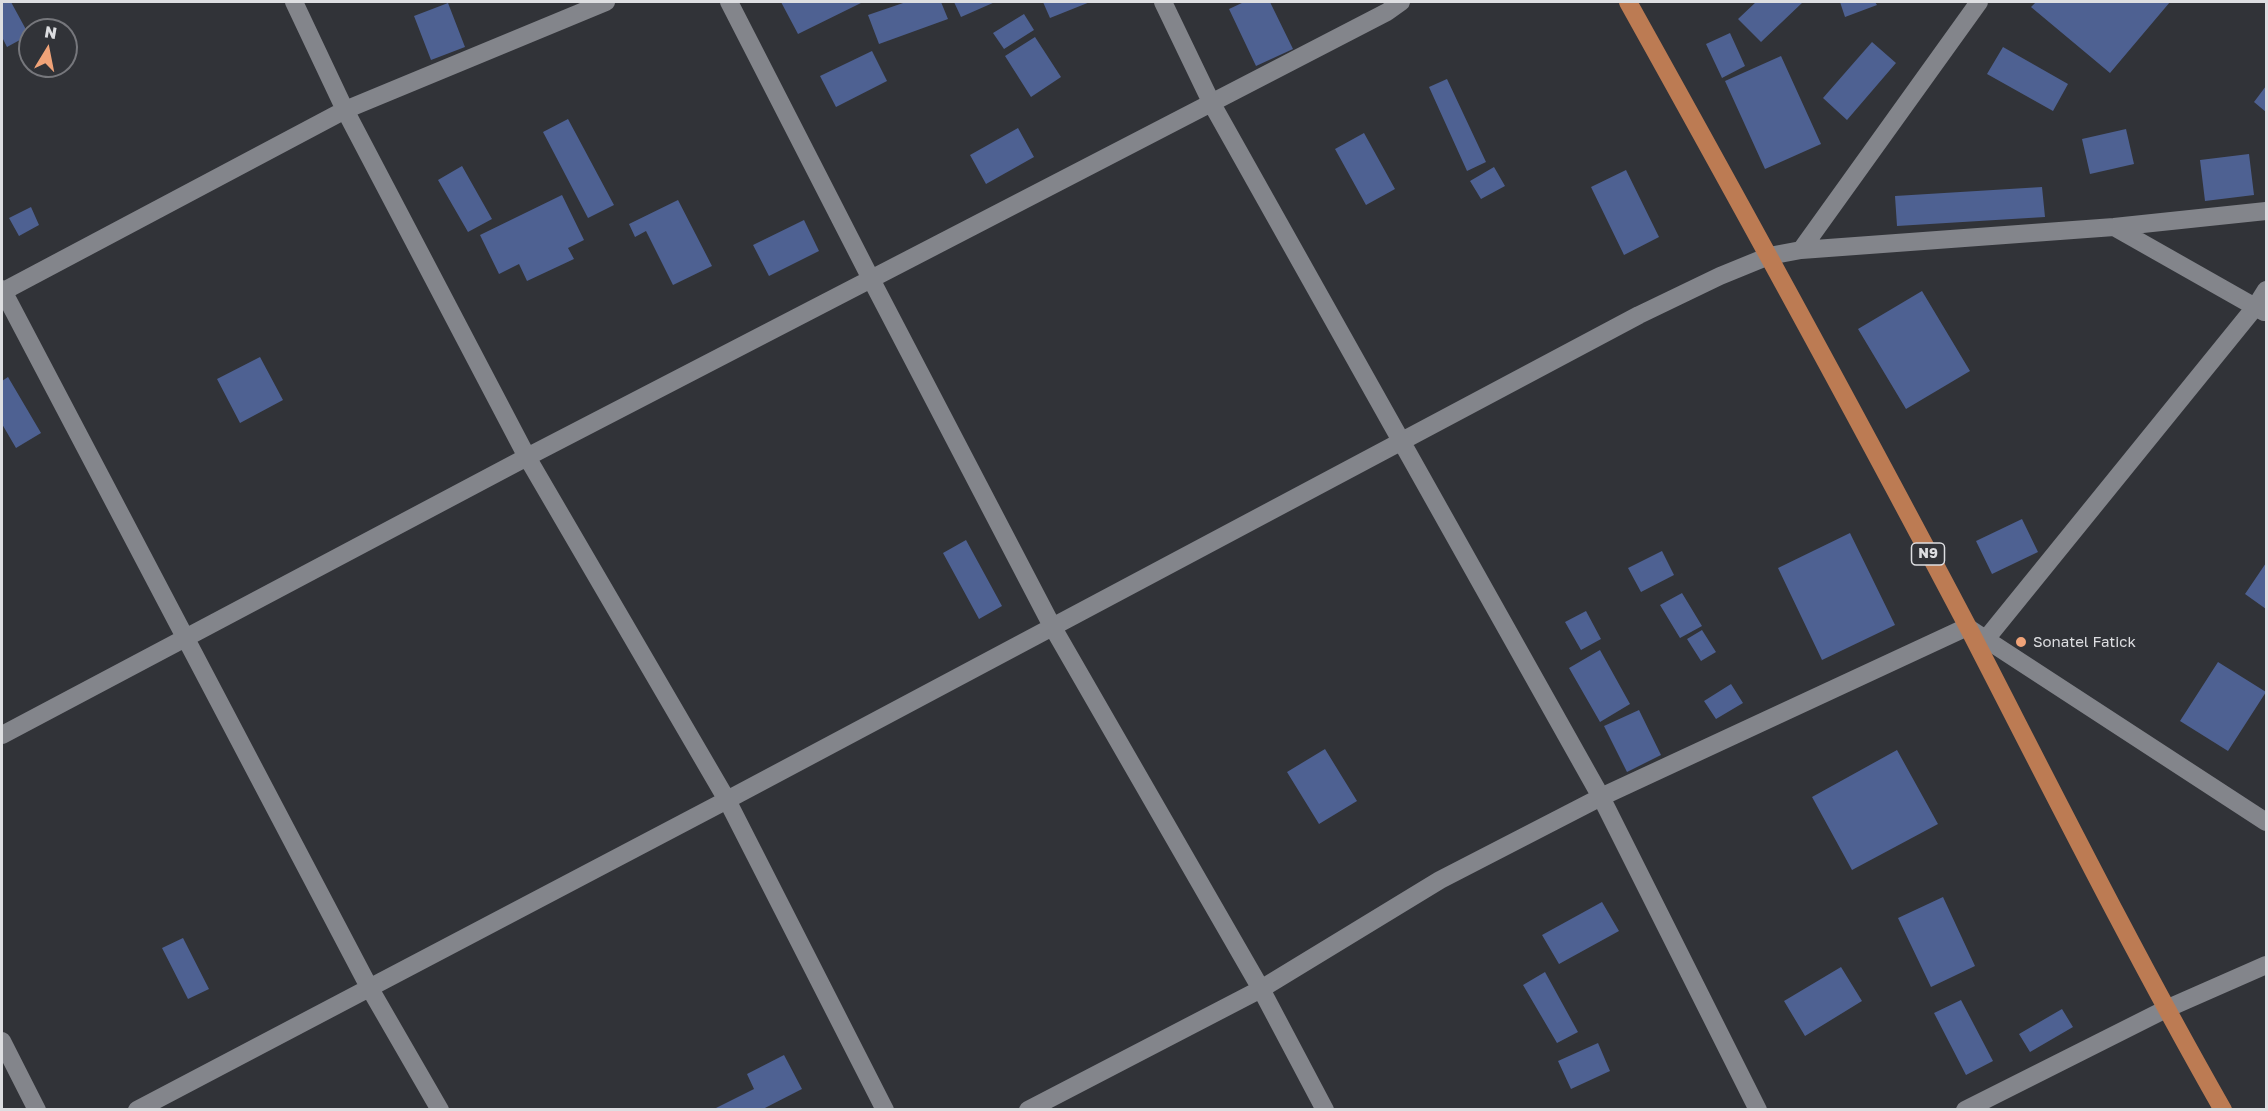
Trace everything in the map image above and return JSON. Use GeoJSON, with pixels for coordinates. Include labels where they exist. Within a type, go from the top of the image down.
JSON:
{"type":"FeatureCollection","features":[{"type":"Feature","properties":{"kind":"main road","name":"N9"},"geometry":{"type":"LineString","coordinates":[[1629,2],[1769,256],[1967,627],[2166,1009],[2223,1110]]}},
{"type":"Feature","properties":{"kind":"street"},"geometry":{"type":"LineString","coordinates":[[294,2],[345,110],[527,457],[727,800],[885,1110]]}},
{"type":"Feature","properties":{"kind":"street"},"geometry":{"type":"LineString","coordinates":[[440,1110],[369,987],[2,291],[345,110],[606,2]]}},
{"type":"Feature","properties":{"kind":"street"},"geometry":{"type":"LineString","coordinates":[[729,2],[1052,626],[1261,989],[1325,1110]]}},
{"type":"Feature","properties":{"kind":"street"},"geometry":{"type":"LineString","coordinates":[[1163,2],[1212,104],[1601,796],[1758,1110]]}},
{"type":"Feature","properties":{"kind":"street"},"geometry":{"type":"LineString","coordinates":[[2,735],[527,457],[1212,104],[1387,12],[1401,2]]}},
{"type":"Feature","properties":{"kind":"street"},"geometry":{"type":"LineString","coordinates":[[1801,250],[1979,2]]}},
{"type":"Feature","properties":{"kind":"street"},"geometry":{"type":"LineString","coordinates":[[137,1110],[727,800],[1639,315],[1720,276],[1769,256],[1801,250],[2114,227],[2266,211]]}},
{"type":"Feature","properties":{"kind":"street"},"geometry":{"type":"LineString","coordinates":[[2114,227],[2261,310]]}},
{"type":"Feature","properties":{"kind":"street"},"geometry":{"type":"LineString","coordinates":[[1986,639],[2261,310],[2266,290]]}},
{"type":"Feature","properties":{"kind":"street"},"geometry":{"type":"LineString","coordinates":[[1028,1110],[1261,989],[1440,880],[1601,796],[1967,627],[2266,822]]}},
{"type":"Feature","properties":{"kind":"street"},"geometry":{"type":"LineString","coordinates":[[1965,1110],[2166,1009],[2266,965]]}},
{"type":"Feature","properties":{"kind":"street"},"geometry":{"type":"LineString","coordinates":[[2,1041],[37,1110]]}},
{"type":"Feature","properties":{"kind":"building"},"geometry":{"type":"Polygon","coordinates":[[[2,2],[11,2],[20,18],[18,41],[7,47],[2,37],[2,2]]]}},
{"type":"Feature","properties":{"kind":"building"},"geometry":{"type":"Polygon","coordinates":[[[781,2],[863,2],[798,34],[781,2]]]}},
{"type":"Feature","properties":{"kind":"building"},"geometry":{"type":"Polygon","coordinates":[[[906,2],[941,2],[948,19],[879,44],[868,15],[906,2]]]}},
{"type":"Feature","properties":{"kind":"building"},"geometry":{"type":"Polygon","coordinates":[[[954,2],[995,2],[961,17],[954,2]]]}},
{"type":"Feature","properties":{"kind":"building"},"geometry":{"type":"Polygon","coordinates":[[[1043,2],[1090,2],[1050,18],[1043,2]]]}},
{"type":"Feature","properties":{"kind":"building"},"geometry":{"type":"Polygon","coordinates":[[[1244,2],[1270,2],[1293,49],[1256,66],[1229,9],[1244,2]]]}},
{"type":"Feature","properties":{"kind":"building"},"geometry":{"type":"Polygon","coordinates":[[[1756,2],[1803,2],[1761,42],[1738,19],[1756,2]]]}},
{"type":"Feature","properties":{"kind":"building"},"geometry":{"type":"Polygon","coordinates":[[[1840,2],[1875,2],[1877,5],[1845,17],[1840,2]]]}},
{"type":"Feature","properties":{"kind":"building"},"geometry":{"type":"Polygon","coordinates":[[[2036,2],[2170,2],[2110,73],[2031,7],[2036,2]]]}},
{"type":"Feature","properties":{"kind":"building"},"geometry":{"type":"Polygon","coordinates":[[[448,3],[465,47],[431,60],[414,16],[448,3]]]}},
{"type":"Feature","properties":{"kind":"building"},"geometry":{"type":"Polygon","coordinates":[[[1024,14],[1034,30],[1004,49],[993,33],[1024,14]]]}},
{"type":"Feature","properties":{"kind":"building"},"geometry":{"type":"Polygon","coordinates":[[[1730,33],[1745,66],[1722,78],[1706,44],[1730,33]]]}},
{"type":"Feature","properties":{"kind":"building"},"geometry":{"type":"Polygon","coordinates":[[[1035,37],[1061,77],[1031,97],[1005,56],[1035,37]]]}},
{"type":"Feature","properties":{"kind":"building"},"geometry":{"type":"Polygon","coordinates":[[[1872,42],[1896,63],[1847,120],[1823,98],[1872,42]]]}},
{"type":"Feature","properties":{"kind":"building"},"geometry":{"type":"Polygon","coordinates":[[[2003,47],[2068,84],[2053,111],[1987,74],[2003,47]]]}},
{"type":"Feature","properties":{"kind":"building"},"geometry":{"type":"Polygon","coordinates":[[[872,51],[887,81],[836,107],[820,76],[872,51]]]}},
{"type":"Feature","properties":{"kind":"building"},"geometry":{"type":"Polygon","coordinates":[[[1781,56],[1821,144],[1765,169],[1725,81],[1781,56]]]}},
{"type":"Feature","properties":{"kind":"building"},"geometry":{"type":"Polygon","coordinates":[[[1447,79],[1486,162],[1467,171],[1429,87],[1447,79]]]}},
{"type":"Feature","properties":{"kind":"building"},"geometry":{"type":"Polygon","coordinates":[[[2266,86],[2266,112],[2254,102],[2266,86]]]}},
{"type":"Feature","properties":{"kind":"building"},"geometry":{"type":"Polygon","coordinates":[[[568,119],[614,205],[588,218],[543,132],[568,119]]]}},
{"type":"Feature","properties":{"kind":"building"},"geometry":{"type":"Polygon","coordinates":[[[1018,128],[1034,157],[986,184],[970,155],[1018,128]]]}},
{"type":"Feature","properties":{"kind":"building"},"geometry":{"type":"Polygon","coordinates":[[[2126,129],[2134,164],[2090,174],[2082,139],[2126,129]]]}},
{"type":"Feature","properties":{"kind":"building"},"geometry":{"type":"Polygon","coordinates":[[[1364,133],[1395,189],[1366,205],[1335,149],[1364,133]]]}},
{"type":"Feature","properties":{"kind":"building"},"geometry":{"type":"Polygon","coordinates":[[[2249,154],[2254,195],[2205,201],[2200,160],[2249,154]]]}},
{"type":"Feature","properties":{"kind":"building"},"geometry":{"type":"Polygon","coordinates":[[[462,166],[492,219],[468,232],[438,180],[462,166]]]}},
{"type":"Feature","properties":{"kind":"building"},"geometry":{"type":"Polygon","coordinates":[[[1494,167],[1505,186],[1481,199],[1470,181],[1494,167]]]}},
{"type":"Feature","properties":{"kind":"building"},"geometry":{"type":"Polygon","coordinates":[[[1626,170],[1659,237],[1624,255],[1591,187],[1626,170]]]}},
{"type":"Feature","properties":{"kind":"building"},"geometry":{"type":"Polygon","coordinates":[[[2042,187],[2045,217],[1897,226],[1895,196],[2042,187]]]}},
{"type":"Feature","properties":{"kind":"building"},"geometry":{"type":"Polygon","coordinates":[[[562,195],[584,240],[568,248],[574,259],[527,281],[519,264],[499,274],[480,235],[562,195]]]}},
{"type":"Feature","properties":{"kind":"building"},"geometry":{"type":"Polygon","coordinates":[[[678,200],[712,266],[673,285],[646,231],[635,237],[629,224],[678,200]]]}},
{"type":"Feature","properties":{"kind":"building"},"geometry":{"type":"Polygon","coordinates":[[[31,207],[39,225],[19,236],[9,218],[31,207]]]}},
{"type":"Feature","properties":{"kind":"building"},"geometry":{"type":"Polygon","coordinates":[[[804,220],[819,251],[769,276],[753,245],[804,220]]]}},
{"type":"Feature","properties":{"kind":"building"},"geometry":{"type":"Polygon","coordinates":[[[1922,291],[1970,371],[1906,409],[1858,329],[1922,291]]]}},
{"type":"Feature","properties":{"kind":"building"},"geometry":{"type":"Polygon","coordinates":[[[260,357],[283,400],[240,423],[217,379],[260,357]]]}},
{"type":"Feature","properties":{"kind":"building"},"geometry":{"type":"Polygon","coordinates":[[[8,377],[41,433],[16,448],[2,424],[2,381],[8,377]]]}},
{"type":"Feature","properties":{"kind":"building"},"geometry":{"type":"Polygon","coordinates":[[[2022,519],[2038,552],[1992,574],[1976,541],[2022,519]]]}},
{"type":"Feature","properties":{"kind":"building"},"geometry":{"type":"Polygon","coordinates":[[[1850,533],[1895,625],[1822,660],[1778,568],[1850,533]]]}},
{"type":"Feature","properties":{"kind":"building"},"geometry":{"type":"Polygon","coordinates":[[[966,540],[1002,606],[979,619],[943,553],[966,540]]]}},
{"type":"Feature","properties":{"kind":"building"},"geometry":{"type":"Polygon","coordinates":[[[1662,551],[1674,575],[1641,592],[1628,568],[1662,551]]]}},
{"type":"Feature","properties":{"kind":"building"},"geometry":{"type":"Polygon","coordinates":[[[2266,563],[2266,609],[2245,594],[2266,563]]]}},
{"type":"Feature","properties":{"kind":"building"},"geometry":{"type":"Polygon","coordinates":[[[1682,593],[1702,626],[1680,638],[1660,605],[1682,593]]]}},
{"type":"Feature","properties":{"kind":"building"},"geometry":{"type":"Polygon","coordinates":[[[1586,611],[1601,639],[1581,650],[1565,622],[1586,611]]]}},
{"type":"Feature","properties":{"kind":"building"},"geometry":{"type":"Polygon","coordinates":[[[1702,630],[1716,652],[1701,661],[1687,639],[1702,630]]]}},
{"type":"Feature","properties":{"kind":"building"},"geometry":{"type":"Polygon","coordinates":[[[1600,650],[1630,704],[1600,722],[1569,668],[1600,650]]]}},
{"type":"Feature","properties":{"kind":"building"},"geometry":{"type":"Polygon","coordinates":[[[2218,662],[2266,692],[2228,751],[2180,721],[2218,662]]]}},
{"type":"Feature","properties":{"kind":"building"},"geometry":{"type":"Polygon","coordinates":[[[1731,684],[1743,703],[1716,719],[1704,701],[1731,684]]]}},
{"type":"Feature","properties":{"kind":"building"},"geometry":{"type":"Polygon","coordinates":[[[1639,710],[1661,755],[1627,772],[1604,726],[1639,710]]]}},
{"type":"Feature","properties":{"kind":"building"},"geometry":{"type":"Polygon","coordinates":[[[1325,749],[1357,801],[1319,824],[1287,772],[1325,749]]]}},
{"type":"Feature","properties":{"kind":"building"},"geometry":{"type":"Polygon","coordinates":[[[1897,750],[1938,824],[1852,870],[1812,797],[1897,750]]]}},
{"type":"Feature","properties":{"kind":"building"},"geometry":{"type":"Polygon","coordinates":[[[1943,897],[1975,966],[1931,987],[1898,918],[1943,897]]]}},
{"type":"Feature","properties":{"kind":"building"},"geometry":{"type":"Polygon","coordinates":[[[1602,902],[1619,931],[1559,964],[1542,935],[1602,902]]]}},
{"type":"Feature","properties":{"kind":"building"},"geometry":{"type":"Polygon","coordinates":[[[183,938],[209,989],[188,999],[162,948],[183,938]]]}},
{"type":"Feature","properties":{"kind":"building"},"geometry":{"type":"Polygon","coordinates":[[[1841,967],[1862,1001],[1805,1036],[1784,1001],[1841,967]]]}},
{"type":"Feature","properties":{"kind":"building"},"geometry":{"type":"Polygon","coordinates":[[[1545,972],[1578,1032],[1557,1043],[1523,985],[1545,972]]]}},
{"type":"Feature","properties":{"kind":"building"},"geometry":{"type":"Polygon","coordinates":[[[1961,1000],[1993,1061],[1966,1075],[1934,1013],[1961,1000]]]}},
{"type":"Feature","properties":{"kind":"building"},"geometry":{"type":"Polygon","coordinates":[[[2062,1009],[2073,1027],[2030,1052],[2019,1034],[2062,1009]]]}},
{"type":"Feature","properties":{"kind":"building"},"geometry":{"type":"Polygon","coordinates":[[[1598,1043],[1610,1071],[1571,1089],[1558,1061],[1598,1043]]]}},
{"type":"Feature","properties":{"kind":"building"},"geometry":{"type":"Polygon","coordinates":[[[784,1055],[802,1089],[761,1110],[712,1110],[754,1089],[747,1074],[784,1055]]]}},
{"type":"Feature","properties":{"kind":"place","name":"Sonatel Fatick"},"geometry":{"type":"Point","coordinates":[2021,642]}}]}
